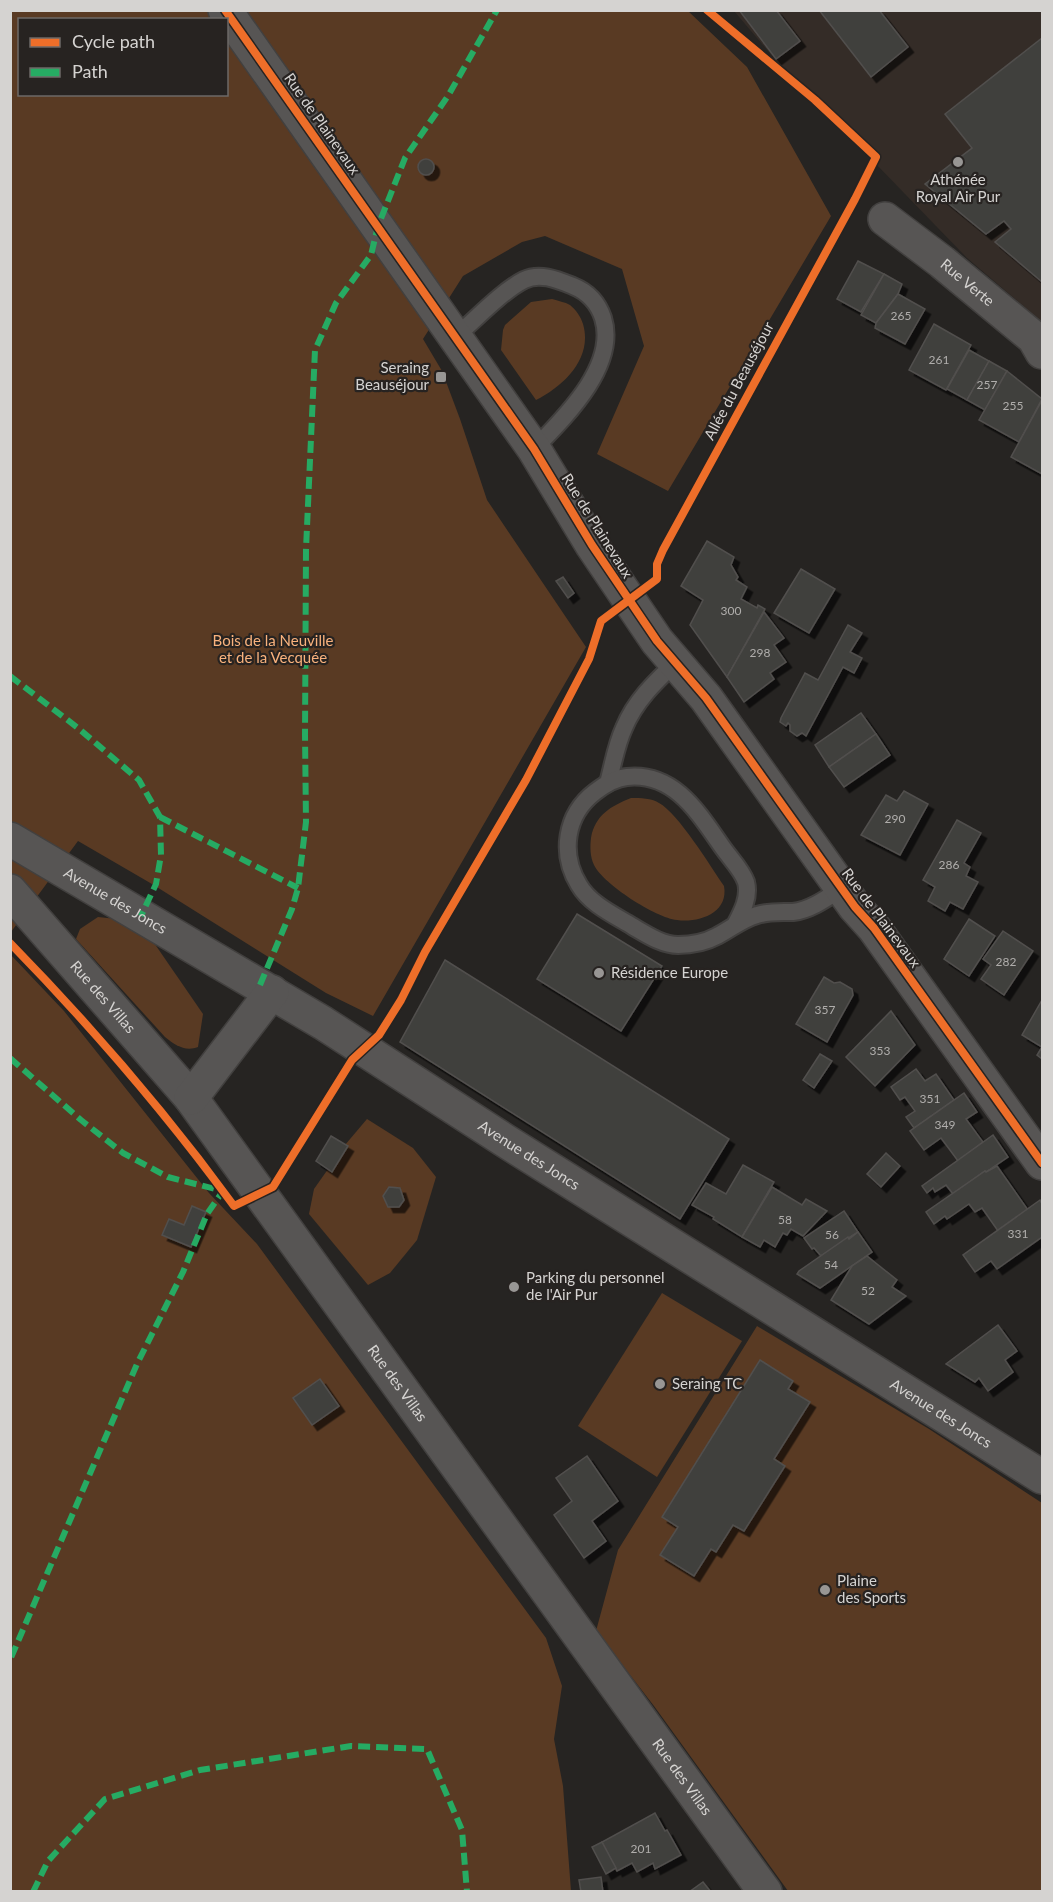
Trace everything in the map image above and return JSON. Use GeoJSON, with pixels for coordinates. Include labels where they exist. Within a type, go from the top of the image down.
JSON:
{"type":"FeatureCollection","features":[{"type":"Feature","properties":{"kind":"street","name":"Rue de Plainevaux"},"geometry":{"type":"LineString","coordinates":[[225,10],[534,449],[592,545],[657,641],[706,698],[855,907],[874,927],[1042,1163]]}},
{"type":"Feature","properties":{"kind":"street","name":"Rue Verte"},"geometry":{"type":"LineString","coordinates":[[885,219],[942,262],[1034,338],[1042,352]]}},
{"type":"Feature","properties":{"kind":"street","name":"Avenue des Joncs"},"geometry":{"type":"LineString","coordinates":[[10,839],[323,1023],[534,1159],[1042,1477]]}},
{"type":"Feature","properties":{"kind":"street","name":"Rue des Villas"},"geometry":{"type":"LineString","coordinates":[[10,891],[191,1098],[765,1892]]}},
{"type":"Feature","properties":{"kind":"street"},"geometry":{"type":"LineString","coordinates":[[191,1098],[272,992]]}},
{"type":"Feature","properties":{"kind":"lane"},"geometry":{"type":"LineString","coordinates":[[454,338],[525,279],[541,276],[575,287],[588,295],[599,308],[605,327],[605,344],[600,363],[576,404],[534,449]]}},
{"type":"Feature","properties":{"kind":"lane"},"geometry":{"type":"LineString","coordinates":[[608,783],[623,730],[632,712],[648,689],[676,662]]}},
{"type":"Feature","properties":{"kind":"lane"},"geometry":{"type":"LineString","coordinates":[[735,925],[746,902],[745,881],[686,798],[653,779],[629,776],[608,783],[583,802],[572,821],[567,839],[568,859],[579,886],[590,899],[645,934],[674,945],[694,943],[715,937],[760,914],[796,912],[808,908],[842,888]]}},
{"type":"Feature","properties":{"kind":"shaded area","name":"Athénée Royal Air Pur"},"geometry":{"type":"Polygon","coordinates":[[[734,11],[1042,11],[1042,322],[967,258],[780,65],[734,11]]]}},
{"type":"Feature","properties":{"kind":"green space","name":"Bois de la Neuville et de la Vecquée"},"geometry":{"type":"Polygon","coordinates":[[[11,11],[688,11],[747,67],[831,216],[668,491],[597,454],[644,346],[622,269],[545,236],[522,242],[463,276],[423,339],[442,371],[487,500],[586,647],[373,1016],[326,993],[152,884],[78,841],[11,932],[11,11]]]}},
{"type":"Feature","properties":{"kind":"green space"},"geometry":{"type":"Polygon","coordinates":[[[552,299],[570,305],[578,314],[583,324],[584,348],[574,370],[566,379],[536,400],[501,350],[503,330],[505,325],[531,302],[552,299]]]}},
{"type":"Feature","properties":{"kind":"green space"},"geometry":{"type":"Polygon","coordinates":[[[631,798],[653,800],[667,809],[703,854],[724,886],[722,903],[711,914],[686,921],[668,918],[631,899],[599,873],[591,855],[593,830],[605,812],[631,798]]]}},
{"type":"Feature","properties":{"kind":"green space"},"geometry":{"type":"Polygon","coordinates":[[[98,917],[126,920],[150,937],[203,1014],[198,1047],[184,1048],[165,1037],[76,939],[80,929],[98,917]]]}},
{"type":"Feature","properties":{"kind":"green space"},"geometry":{"type":"Polygon","coordinates":[[[10,954],[64,1011],[209,1193],[257,1244],[546,1638],[562,1686],[554,1739],[563,1786],[571,1891],[11,1891],[10,954]]]}},
{"type":"Feature","properties":{"kind":"green space"},"geometry":{"type":"Polygon","coordinates":[[[367,1119],[413,1148],[436,1177],[417,1240],[390,1273],[368,1285],[309,1214],[314,1189],[345,1145],[367,1119]]]}},
{"type":"Feature","properties":{"kind":"green space","name":"Seraing TC"},"geometry":{"type":"Polygon","coordinates":[[[662,1293],[742,1341],[657,1477],[578,1426],[662,1293]]]}},
{"type":"Feature","properties":{"kind":"green space","name":"Plaine des Sports"},"geometry":{"type":"Polygon","coordinates":[[[757,1326],[929,1429],[1042,1503],[1042,1891],[788,1891],[654,1706],[596,1631],[618,1550],[757,1326]]]}},
{"type":"Feature","properties":{"kind":"building"},"geometry":{"type":"Polygon","coordinates":[[[739,10],[776,10],[800,41],[776,59],[739,10]]]}},
{"type":"Feature","properties":{"kind":"building"},"geometry":{"type":"Polygon","coordinates":[[[819,10],[879,10],[908,47],[871,77],[819,10]]]}},
{"type":"Feature","properties":{"kind":"building"},"geometry":{"type":"Polygon","coordinates":[[[1042,38],[1042,282],[995,242],[1011,229],[1004,221],[986,234],[925,184],[972,148],[945,114],[1042,38]]]}},
{"type":"Feature","properties":{"kind":"building"},"geometry":{"type":"Polygon","coordinates":[[[426,159],[434,167],[426,175],[418,167],[426,159]]]}},
{"type":"Feature","properties":{"kind":"building"},"geometry":{"type":"Polygon","coordinates":[[[858,261],[884,274],[861,312],[837,299],[858,261]]]}},
{"type":"Feature","properties":{"kind":"building"},"geometry":{"type":"Polygon","coordinates":[[[884,274],[902,284],[898,294],[876,323],[861,315],[884,274]]]}},
{"type":"Feature","properties":{"kind":"building"},"geometry":{"type":"Polygon","coordinates":[[[898,294],[925,309],[905,344],[875,328],[876,323],[898,294]]]}},
{"type":"Feature","properties":{"kind":"building"},"geometry":{"type":"Polygon","coordinates":[[[934,324],[971,345],[946,390],[909,370],[934,324]]]}},
{"type":"Feature","properties":{"kind":"building"},"geometry":{"type":"Polygon","coordinates":[[[969,350],[989,361],[967,400],[947,389],[969,350]]]}},
{"type":"Feature","properties":{"kind":"building"},"geometry":{"type":"Polygon","coordinates":[[[989,361],[1007,371],[985,410],[967,400],[989,361]]]}},
{"type":"Feature","properties":{"kind":"building"},"geometry":{"type":"Polygon","coordinates":[[[1007,371],[1042,399],[1019,442],[979,420],[1007,371]]]}},
{"type":"Feature","properties":{"kind":"building"},"geometry":{"type":"Polygon","coordinates":[[[1041,402],[1042,404],[1042,474],[1011,457],[1041,402]]]}},
{"type":"Feature","properties":{"kind":"building"},"geometry":{"type":"Polygon","coordinates":[[[707,541],[734,557],[731,565],[738,577],[736,580],[747,587],[741,599],[757,608],[758,605],[765,609],[727,677],[690,625],[703,600],[681,586],[707,541]]]}},
{"type":"Feature","properties":{"kind":"building"},"geometry":{"type":"Polygon","coordinates":[[[801,569],[835,589],[809,633],[774,613],[801,569]]]}},
{"type":"Feature","properties":{"kind":"building"},"geometry":{"type":"Polygon","coordinates":[[[563,577],[574,593],[568,598],[556,581],[563,577]]]}},
{"type":"Feature","properties":{"kind":"building"},"geometry":{"type":"Polygon","coordinates":[[[764,612],[784,638],[774,645],[786,662],[770,673],[774,679],[744,702],[727,677],[764,612]]]}},
{"type":"Feature","properties":{"kind":"building"},"geometry":{"type":"Polygon","coordinates":[[[848,625],[862,633],[850,652],[862,658],[854,673],[843,667],[806,736],[802,733],[797,736],[790,731],[788,723],[786,726],[780,722],[781,718],[805,673],[818,680],[848,625]]]}},
{"type":"Feature","properties":{"kind":"building"},"geometry":{"type":"Polygon","coordinates":[[[861,713],[876,734],[829,767],[815,745],[861,713]]]}},
{"type":"Feature","properties":{"kind":"building"},"geometry":{"type":"Polygon","coordinates":[[[876,734],[890,755],[844,787],[829,767],[876,734]]]}},
{"type":"Feature","properties":{"kind":"building"},"geometry":{"type":"Polygon","coordinates":[[[904,791],[928,804],[900,855],[861,835],[886,795],[897,801],[904,791]]]}},
{"type":"Feature","properties":{"kind":"building"},"geometry":{"type":"Polygon","coordinates":[[[957,820],[981,833],[964,863],[970,867],[966,876],[978,882],[963,909],[950,902],[945,911],[928,901],[935,887],[923,880],[957,820]]]}},
{"type":"Feature","properties":{"kind":"building","name":"Résidence Europe"},"geometry":{"type":"Polygon","coordinates":[[[577,914],[662,966],[621,1031],[537,979],[577,914]]]}},
{"type":"Feature","properties":{"kind":"building"},"geometry":{"type":"Polygon","coordinates":[[[969,919],[995,936],[969,976],[944,959],[969,919]]]}},
{"type":"Feature","properties":{"kind":"building"},"geometry":{"type":"Polygon","coordinates":[[[1003,931],[1033,951],[1004,995],[981,979],[991,965],[983,959],[1003,931]]]}},
{"type":"Feature","properties":{"kind":"building"},"geometry":{"type":"Polygon","coordinates":[[[445,960],[729,1139],[680,1219],[400,1042],[445,960]]]}},
{"type":"Feature","properties":{"kind":"building"},"geometry":{"type":"Polygon","coordinates":[[[824,977],[852,989],[853,995],[827,1042],[796,1024],[824,977]]]}},
{"type":"Feature","properties":{"kind":"building"},"geometry":{"type":"Polygon","coordinates":[[[1042,1000],[1042,1047],[1022,1035],[1042,1000]]]}},
{"type":"Feature","properties":{"kind":"building"},"geometry":{"type":"Polygon","coordinates":[[[891,1011],[915,1045],[875,1086],[846,1057],[891,1011]]]}},
{"type":"Feature","properties":{"kind":"building"},"geometry":{"type":"Polygon","coordinates":[[[1042,1047],[1042,1059],[1037,1055],[1042,1047]]]}},
{"type":"Feature","properties":{"kind":"building"},"geometry":{"type":"Polygon","coordinates":[[[820,1054],[832,1061],[814,1088],[803,1080],[820,1054]]]}},
{"type":"Feature","properties":{"kind":"building"},"geometry":{"type":"Polygon","coordinates":[[[916,1069],[925,1081],[936,1074],[954,1100],[914,1128],[906,1117],[915,1111],[905,1097],[900,1100],[891,1087],[916,1069]]]}},
{"type":"Feature","properties":{"kind":"building"},"geometry":{"type":"Polygon","coordinates":[[[964,1093],[977,1112],[966,1119],[983,1142],[958,1161],[941,1138],[924,1150],[910,1131],[964,1093]]]}},
{"type":"Feature","properties":{"kind":"building"},"geometry":{"type":"Polygon","coordinates":[[[993,1135],[1008,1157],[953,1194],[946,1185],[935,1192],[933,1188],[927,1193],[922,1186],[993,1135]]]}},
{"type":"Feature","properties":{"kind":"building"},"geometry":{"type":"Polygon","coordinates":[[[331,1136],[348,1146],[332,1172],[316,1161],[331,1136]]]}},
{"type":"Feature","properties":{"kind":"building"},"geometry":{"type":"Polygon","coordinates":[[[886,1153],[900,1166],[881,1187],[867,1174],[886,1153]]]}},
{"type":"Feature","properties":{"kind":"building"},"geometry":{"type":"Polygon","coordinates":[[[743,1165],[774,1182],[742,1237],[692,1205],[706,1183],[726,1194],[743,1165]]]}},
{"type":"Feature","properties":{"kind":"building"},"geometry":{"type":"Polygon","coordinates":[[[997,1166],[1028,1210],[998,1231],[982,1208],[975,1212],[969,1204],[947,1219],[945,1216],[934,1224],[926,1212],[985,1171],[997,1166]]]}},
{"type":"Feature","properties":{"kind":"building"},"geometry":{"type":"Polygon","coordinates":[[[389,1187],[400,1188],[404,1200],[399,1207],[388,1207],[383,1196],[389,1187]]]}},
{"type":"Feature","properties":{"kind":"building"},"geometry":{"type":"Polygon","coordinates":[[[772,1187],[802,1205],[806,1199],[827,1211],[803,1236],[791,1229],[787,1235],[783,1233],[775,1247],[764,1240],[760,1247],[742,1237],[772,1187]]]}},
{"type":"Feature","properties":{"kind":"building"},"geometry":{"type":"Polygon","coordinates":[[[1040,1200],[1042,1237],[997,1269],[991,1261],[975,1272],[963,1255],[1040,1200]]]}},
{"type":"Feature","properties":{"kind":"building"},"geometry":{"type":"Polygon","coordinates":[[[192,1206],[206,1212],[191,1247],[162,1235],[169,1219],[184,1225],[192,1206]]]}},
{"type":"Feature","properties":{"kind":"building"},"geometry":{"type":"Polygon","coordinates":[[[844,1211],[858,1232],[821,1256],[804,1238],[844,1211]]]}},
{"type":"Feature","properties":{"kind":"building"},"geometry":{"type":"Polygon","coordinates":[[[858,1232],[872,1252],[820,1288],[797,1274],[848,1237],[849,1239],[858,1232]]]}},
{"type":"Feature","properties":{"kind":"building"},"geometry":{"type":"Polygon","coordinates":[[[867,1256],[897,1280],[892,1287],[906,1296],[869,1324],[831,1300],[852,1266],[867,1256]]]}},
{"type":"Feature","properties":{"kind":"building"},"geometry":{"type":"Polygon","coordinates":[[[998,1325],[1017,1351],[1005,1360],[1013,1372],[988,1391],[979,1378],[975,1382],[946,1364],[998,1325]]]}},
{"type":"Feature","properties":{"kind":"building"},"geometry":{"type":"Polygon","coordinates":[[[760,1360],[793,1381],[788,1389],[810,1402],[774,1459],[785,1466],[744,1531],[733,1525],[716,1552],[711,1549],[694,1576],[660,1555],[678,1527],[662,1517],[760,1360]]]}},
{"type":"Feature","properties":{"kind":"building"},"geometry":{"type":"Polygon","coordinates":[[[320,1379],[339,1406],[312,1425],[293,1398],[320,1379]]]}},
{"type":"Feature","properties":{"kind":"building"},"geometry":{"type":"Polygon","coordinates":[[[587,1456],[618,1501],[592,1521],[606,1541],[584,1558],[554,1515],[572,1501],[556,1478],[587,1456]]]}},
{"type":"Feature","properties":{"kind":"building"},"geometry":{"type":"Polygon","coordinates":[[[655,1813],[681,1855],[655,1869],[653,1863],[637,1872],[632,1863],[617,1871],[602,1842],[655,1813]]]}},
{"type":"Feature","properties":{"kind":"building"},"geometry":{"type":"Polygon","coordinates":[[[602,1842],[616,1868],[606,1874],[592,1847],[602,1842]]]}},
{"type":"Feature","properties":{"kind":"building"},"geometry":{"type":"Polygon","coordinates":[[[601,1877],[603,1892],[581,1892],[579,1880],[601,1877]]]}},
{"type":"Feature","properties":{"kind":"building"},"geometry":{"type":"Polygon","coordinates":[[[703,1882],[711,1892],[689,1892],[703,1882]]]}},
{"type":"Feature","properties":{"kind":"marked path"},"geometry":{"type":"LineString","coordinates":[[260,985],[292,909],[298,888],[306,822],[306,549],[315,350],[336,303],[371,255],[378,226],[405,158],[448,96],[497,10]]}},
{"type":"Feature","properties":{"kind":"marked path"},"geometry":{"type":"LineString","coordinates":[[10,676],[78,728],[139,780],[160,817],[161,855],[156,884],[141,916]]}},
{"type":"Feature","properties":{"kind":"marked path"},"geometry":{"type":"LineString","coordinates":[[160,817],[298,888]]}},
{"type":"Feature","properties":{"kind":"marked path"},"geometry":{"type":"LineString","coordinates":[[10,1058],[123,1153],[168,1177],[223,1191],[207,1214],[183,1272],[137,1364],[10,1660]]}},
{"type":"Feature","properties":{"kind":"marked path"},"geometry":{"type":"LineString","coordinates":[[33,1892],[48,1861],[105,1799],[200,1770],[351,1746],[427,1749],[462,1830],[467,1892]]}},
{"type":"Feature","properties":{"kind":"cycle path"},"geometry":{"type":"LineString","coordinates":[[225,10],[534,449],[592,545],[657,641],[706,698],[1042,1163]]}},
{"type":"Feature","properties":{"kind":"cycle path","name":"Allée du Beauséjour"},"geometry":{"type":"LineString","coordinates":[[10,943],[127,1071],[182,1137],[234,1206],[273,1187],[352,1060],[379,1035],[401,1000],[425,952],[526,780],[589,659],[601,621],[657,579],[657,564],[663,550],[876,157],[815,100],[707,10]]}},
{"type":"Feature","properties":{"kind":"place","name":"Athénée Royal Air Pur"},"geometry":{"type":"Point","coordinates":[958,162]}},
{"type":"Feature","properties":{"kind":"place","name":"Seraing Beauséjour"},"geometry":{"type":"Point","coordinates":[441,377]}},
{"type":"Feature","properties":{"kind":"place","name":"Résidence Europe"},"geometry":{"type":"Point","coordinates":[599,973]}},
{"type":"Feature","properties":{"kind":"place","name":"Parking du personnel de l'Air Pur"},"geometry":{"type":"Point","coordinates":[514,1287]}},
{"type":"Feature","properties":{"kind":"place","name":"Seraing TC"},"geometry":{"type":"Point","coordinates":[660,1384]}},
{"type":"Feature","properties":{"kind":"place","name":"Plaine des Sports"},"geometry":{"type":"Point","coordinates":[825,1590]}}]}
